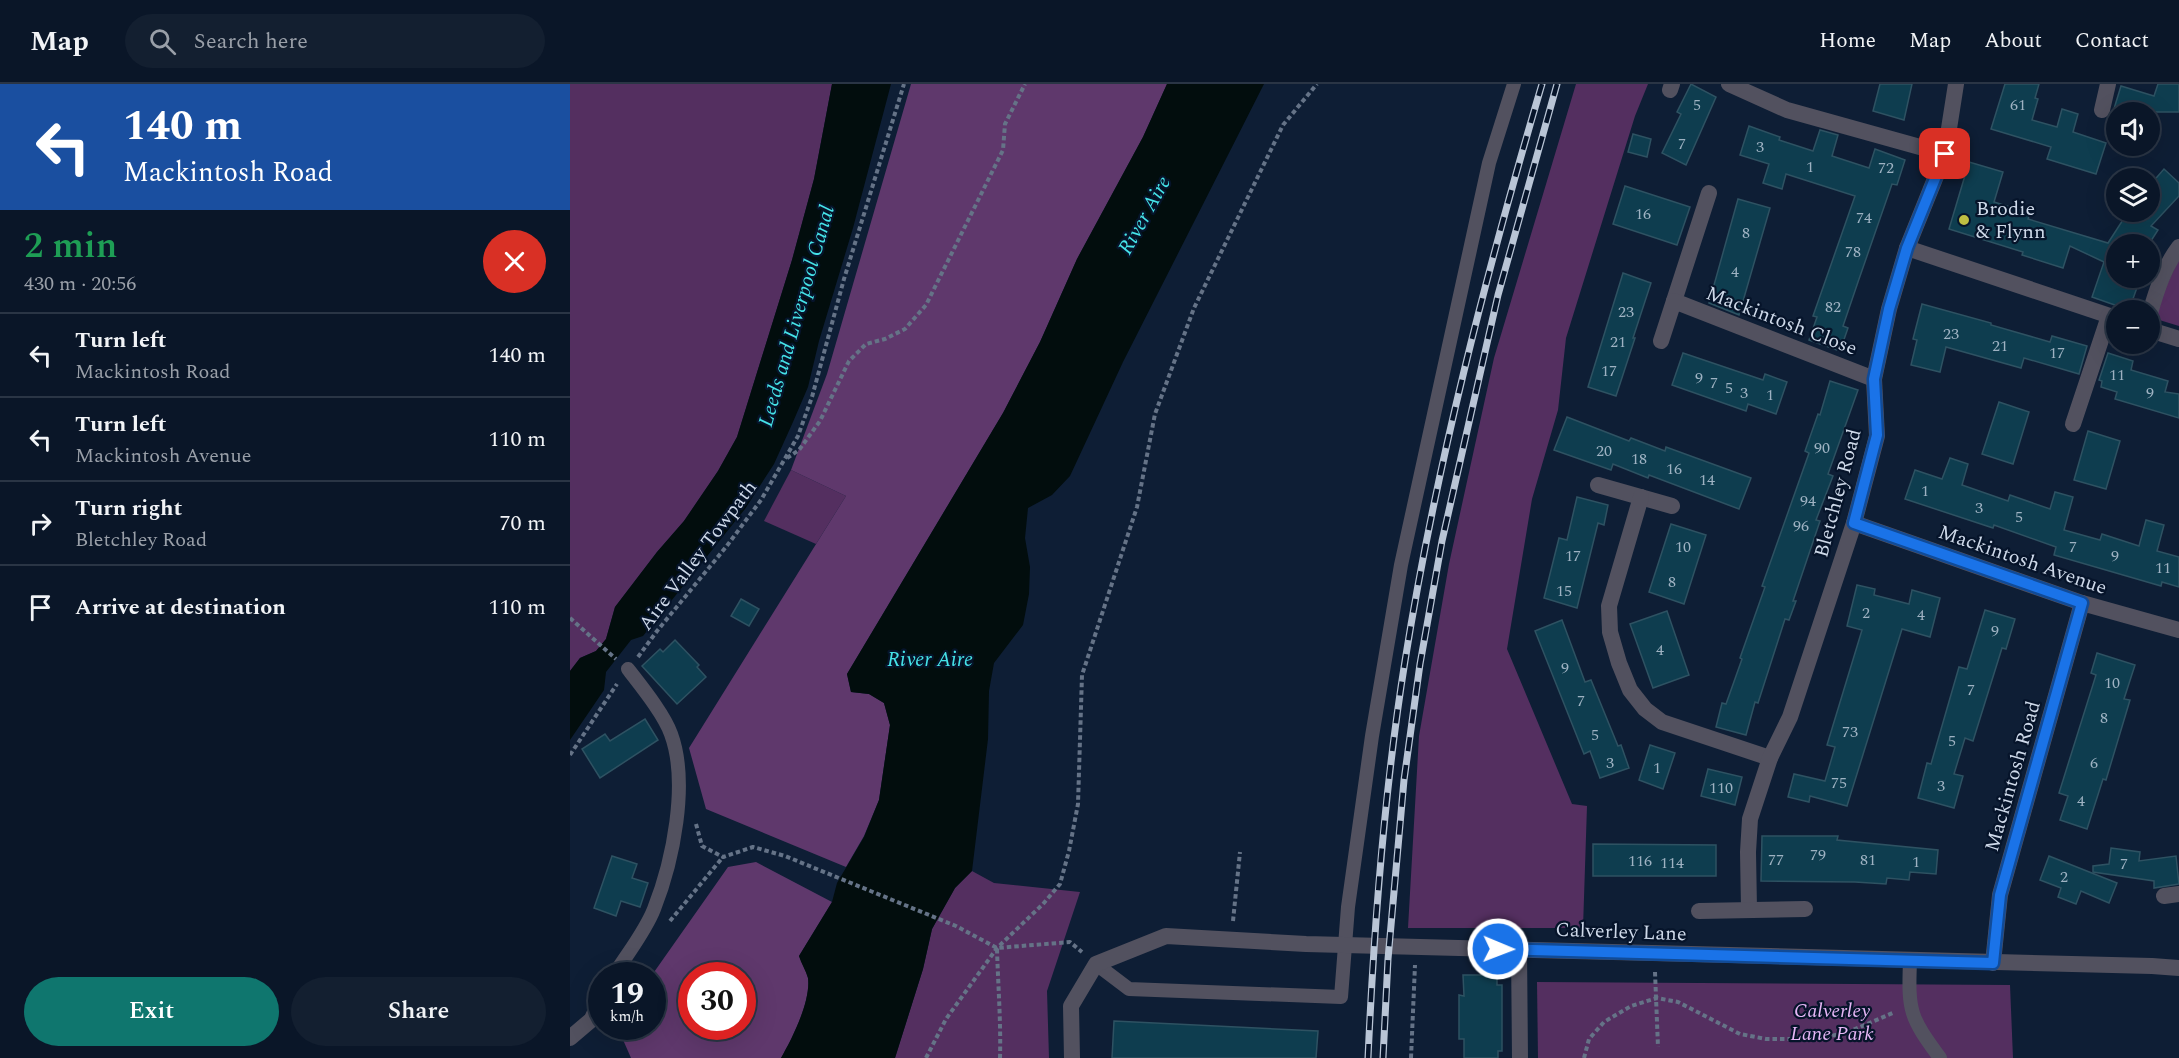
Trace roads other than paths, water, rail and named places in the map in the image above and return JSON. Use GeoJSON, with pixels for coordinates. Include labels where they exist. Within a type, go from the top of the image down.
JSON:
{"type":"FeatureCollection","features":[{"type":"Feature","properties":{"kind":"street"},"geometry":{"type":"LineString","coordinates":[[1729,84],[1787,110],[1945,154]]}},
{"type":"Feature","properties":{"kind":"street","name":"Bletchley Road"},"geometry":{"type":"LineString","coordinates":[[1749,909],[1750,819],[1770,758],[1790,717],[1854,523],[1877,435],[1874,379],[1889,309],[1907,248],[1945,154],[1956,84]]}},
{"type":"Feature","properties":{"kind":"street"},"geometry":{"type":"LineString","coordinates":[[2102,110],[2108,84]]}},
{"type":"Feature","properties":{"kind":"street","name":"Mackintosh Close"},"geometry":{"type":"LineString","coordinates":[[1661,341],[1709,193]]}},
{"type":"Feature","properties":{"kind":"street"},"geometry":{"type":"LineString","coordinates":[[2154,300],[2158,284],[2179,246]]}},
{"type":"Feature","properties":{"kind":"street"},"geometry":{"type":"LineString","coordinates":[[1907,248],[2106,315]]}},
{"type":"Feature","properties":{"kind":"street","name":"Mackintosh Close"},"geometry":{"type":"LineString","coordinates":[[1674,301],[1874,379]]}},
{"type":"Feature","properties":{"kind":"street"},"geometry":{"type":"LineString","coordinates":[[2160,333],[2179,339]]}},
{"type":"Feature","properties":{"kind":"street"},"geometry":{"type":"LineString","coordinates":[[2073,424],[2106,336]]}},
{"type":"Feature","properties":{"kind":"street"},"geometry":{"type":"LineString","coordinates":[[1598,484],[1672,506]]}},
{"type":"Feature","properties":{"kind":"street"},"geometry":{"type":"LineString","coordinates":[[1641,497],[1609,606],[1610,632],[1630,690],[1645,709],[1662,722],[1770,758]]}},
{"type":"Feature","properties":{"kind":"street","name":"Mackintosh Avenue"},"geometry":{"type":"LineString","coordinates":[[1854,523],[2082,603],[2179,630]]}},
{"type":"Feature","properties":{"kind":"street","name":"Mackintosh Road"},"geometry":{"type":"LineString","coordinates":[[1993,963],[2000,895],[2082,603]]}},
{"type":"Feature","properties":{"kind":"street"},"geometry":{"type":"LineString","coordinates":[[1699,911],[1806,909]]}},
{"type":"Feature","properties":{"kind":"street","name":"Calverley Lane"},"geometry":{"type":"LineString","coordinates":[[1096,964],[1166,936],[1306,944],[2179,968]]}},
{"type":"Feature","properties":{"kind":"street"},"geometry":{"type":"LineString","coordinates":[[1519,949],[1520,1058]]}},
{"type":"Feature","properties":{"kind":"street"},"geometry":{"type":"LineString","coordinates":[[1072,1058],[1071,1006],[1096,964]]}},
{"type":"Feature","properties":{"kind":"street"},"geometry":{"type":"LineString","coordinates":[[570,1038],[588,1024]]}},
{"type":"Feature","properties":{"kind":"lane"},"geometry":{"type":"LineString","coordinates":[[1096,964],[1129,989],[1341,997],[1348,907],[1401,565],[1489,163],[1514,84]]}},
{"type":"Feature","properties":{"kind":"lane"},"geometry":{"type":"LineString","coordinates":[[622,962],[654,910],[667,869],[680,774],[671,732],[628,669]]}},
{"type":"Feature","properties":{"kind":"lane"},"geometry":{"type":"LineString","coordinates":[[1910,961],[1909,1000],[1912,1015],[1918,1029],[1940,1058]]}},
{"type":"Feature","properties":{"kind":"water","name":"Leeds and Liverpool Canal"},"geometry":{"type":"Polygon","coordinates":[[[832,84],[891,84],[808,387],[774,464],[745,509],[643,636],[631,640],[606,672],[604,690],[570,740],[570,671],[580,658],[596,651],[606,639],[615,607],[684,521],[718,471],[737,437],[792,260],[814,179],[832,84]]]}},
{"type":"Feature","properties":{"kind":"water","name":"River Aire"},"geometry":{"type":"Polygon","coordinates":[[[1167,84],[1264,84],[1123,362],[1070,476],[1052,495],[1028,508],[1025,538],[1030,567],[1029,594],[1023,625],[994,663],[989,691],[988,739],[972,871],[955,888],[932,929],[923,969],[895,1058],[781,1058],[807,998],[808,978],[799,956],[832,902],[837,883],[864,837],[879,800],[890,725],[884,703],[869,694],[851,692],[847,674],[1003,413],[1040,342],[1077,259],[1143,137],[1167,84]]]}},
{"type":"Feature","properties":{"kind":"railway"},"geometry":{"type":"LineString","coordinates":[[1368,1058],[1373,958],[1386,809],[1398,710],[1417,588],[1464,371],[1501,227],[1542,84]]}},
{"type":"Feature","properties":{"kind":"railway"},"geometry":{"type":"LineString","coordinates":[[1383,1058],[1388,959],[1404,780],[1420,664],[1442,541],[1498,295],[1557,84]]}},
{"type":"Feature","properties":{"kind":"place","name":"Brodie & Flynn"},"geometry":{"type":"Point","coordinates":[1964,220]}},
{"type":"Feature","properties":{"kind":"park label","name":"Calverley Lane Park"},"geometry":{"type":"Point","coordinates":[1832,1022]}}]}
